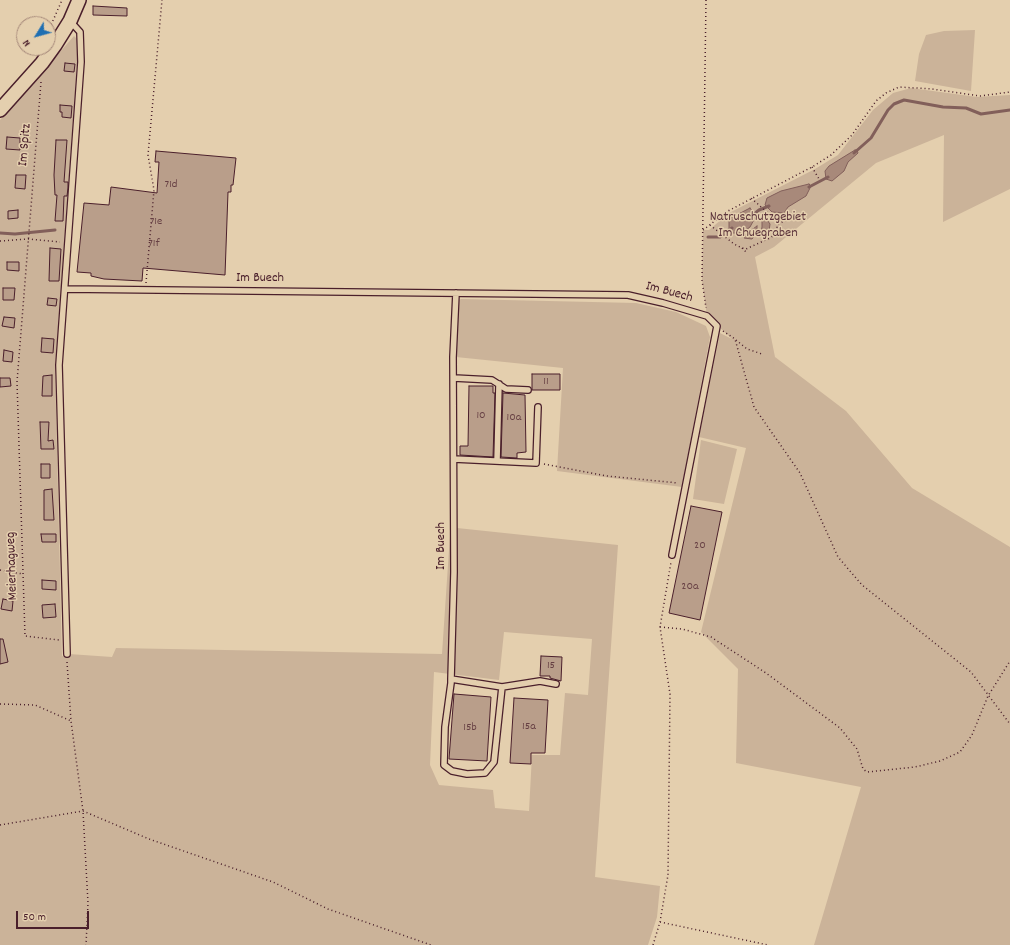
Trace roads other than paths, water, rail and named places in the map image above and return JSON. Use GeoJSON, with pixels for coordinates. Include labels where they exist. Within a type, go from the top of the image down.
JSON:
{"type":"FeatureCollection","features":[{"type":"Feature","properties":{"kind":"street"},"geometry":{"type":"LineString","coordinates":[[0,110],[42,63],[70,21],[79,0]]}},
{"type":"Feature","properties":{"kind":"lane"},"geometry":{"type":"LineString","coordinates":[[67,654],[61,503],[59,365],[81,62],[80,32],[70,21]]}},
{"type":"Feature","properties":{"kind":"lane","name":"Im Buech"},"geometry":{"type":"LineString","coordinates":[[65,289],[628,295],[663,302],[707,316],[716,326],[672,555]]}},
{"type":"Feature","properties":{"kind":"lane","name":"Im Buech"},"geometry":{"type":"LineString","coordinates":[[456,293],[454,378],[454,572],[451,679],[445,727],[444,765],[452,771],[467,774],[485,773],[494,762],[502,687]]}},
{"type":"Feature","properties":{"kind":"lane"},"geometry":{"type":"LineString","coordinates":[[454,378],[492,380],[506,389],[528,390]]}},
{"type":"Feature","properties":{"kind":"lane"},"geometry":{"type":"LineString","coordinates":[[497,461],[498,384]]}},
{"type":"Feature","properties":{"kind":"lane"},"geometry":{"type":"LineString","coordinates":[[454,459],[536,463],[538,407]]}},
{"type":"Feature","properties":{"kind":"lane"},"geometry":{"type":"LineString","coordinates":[[451,679],[502,687],[540,681],[556,684]]}},
{"type":"Feature","properties":{"kind":"waterway"},"geometry":{"type":"LineString","coordinates":[[854,153],[871,138],[888,110],[894,104],[904,100],[943,107],[966,108],[981,114],[1010,110]]}},
{"type":"Feature","properties":{"kind":"waterway"},"geometry":{"type":"LineString","coordinates":[[809,187],[828,177]]}},
{"type":"Feature","properties":{"kind":"waterway"},"geometry":{"type":"LineString","coordinates":[[753,215],[759,210],[769,206]]}},
{"type":"Feature","properties":{"kind":"waterway"},"geometry":{"type":"LineString","coordinates":[[708,237],[720,237],[732,228]]}},
{"type":"Feature","properties":{"kind":"waterway"},"geometry":{"type":"LineString","coordinates":[[0,233],[15,234],[55,230]]}},
{"type":"Feature","properties":{"kind":"park label","name":"Natruschutzgebiet Im Chuegraben"},"geometry":{"type":"Point","coordinates":[758,226]}}]}
